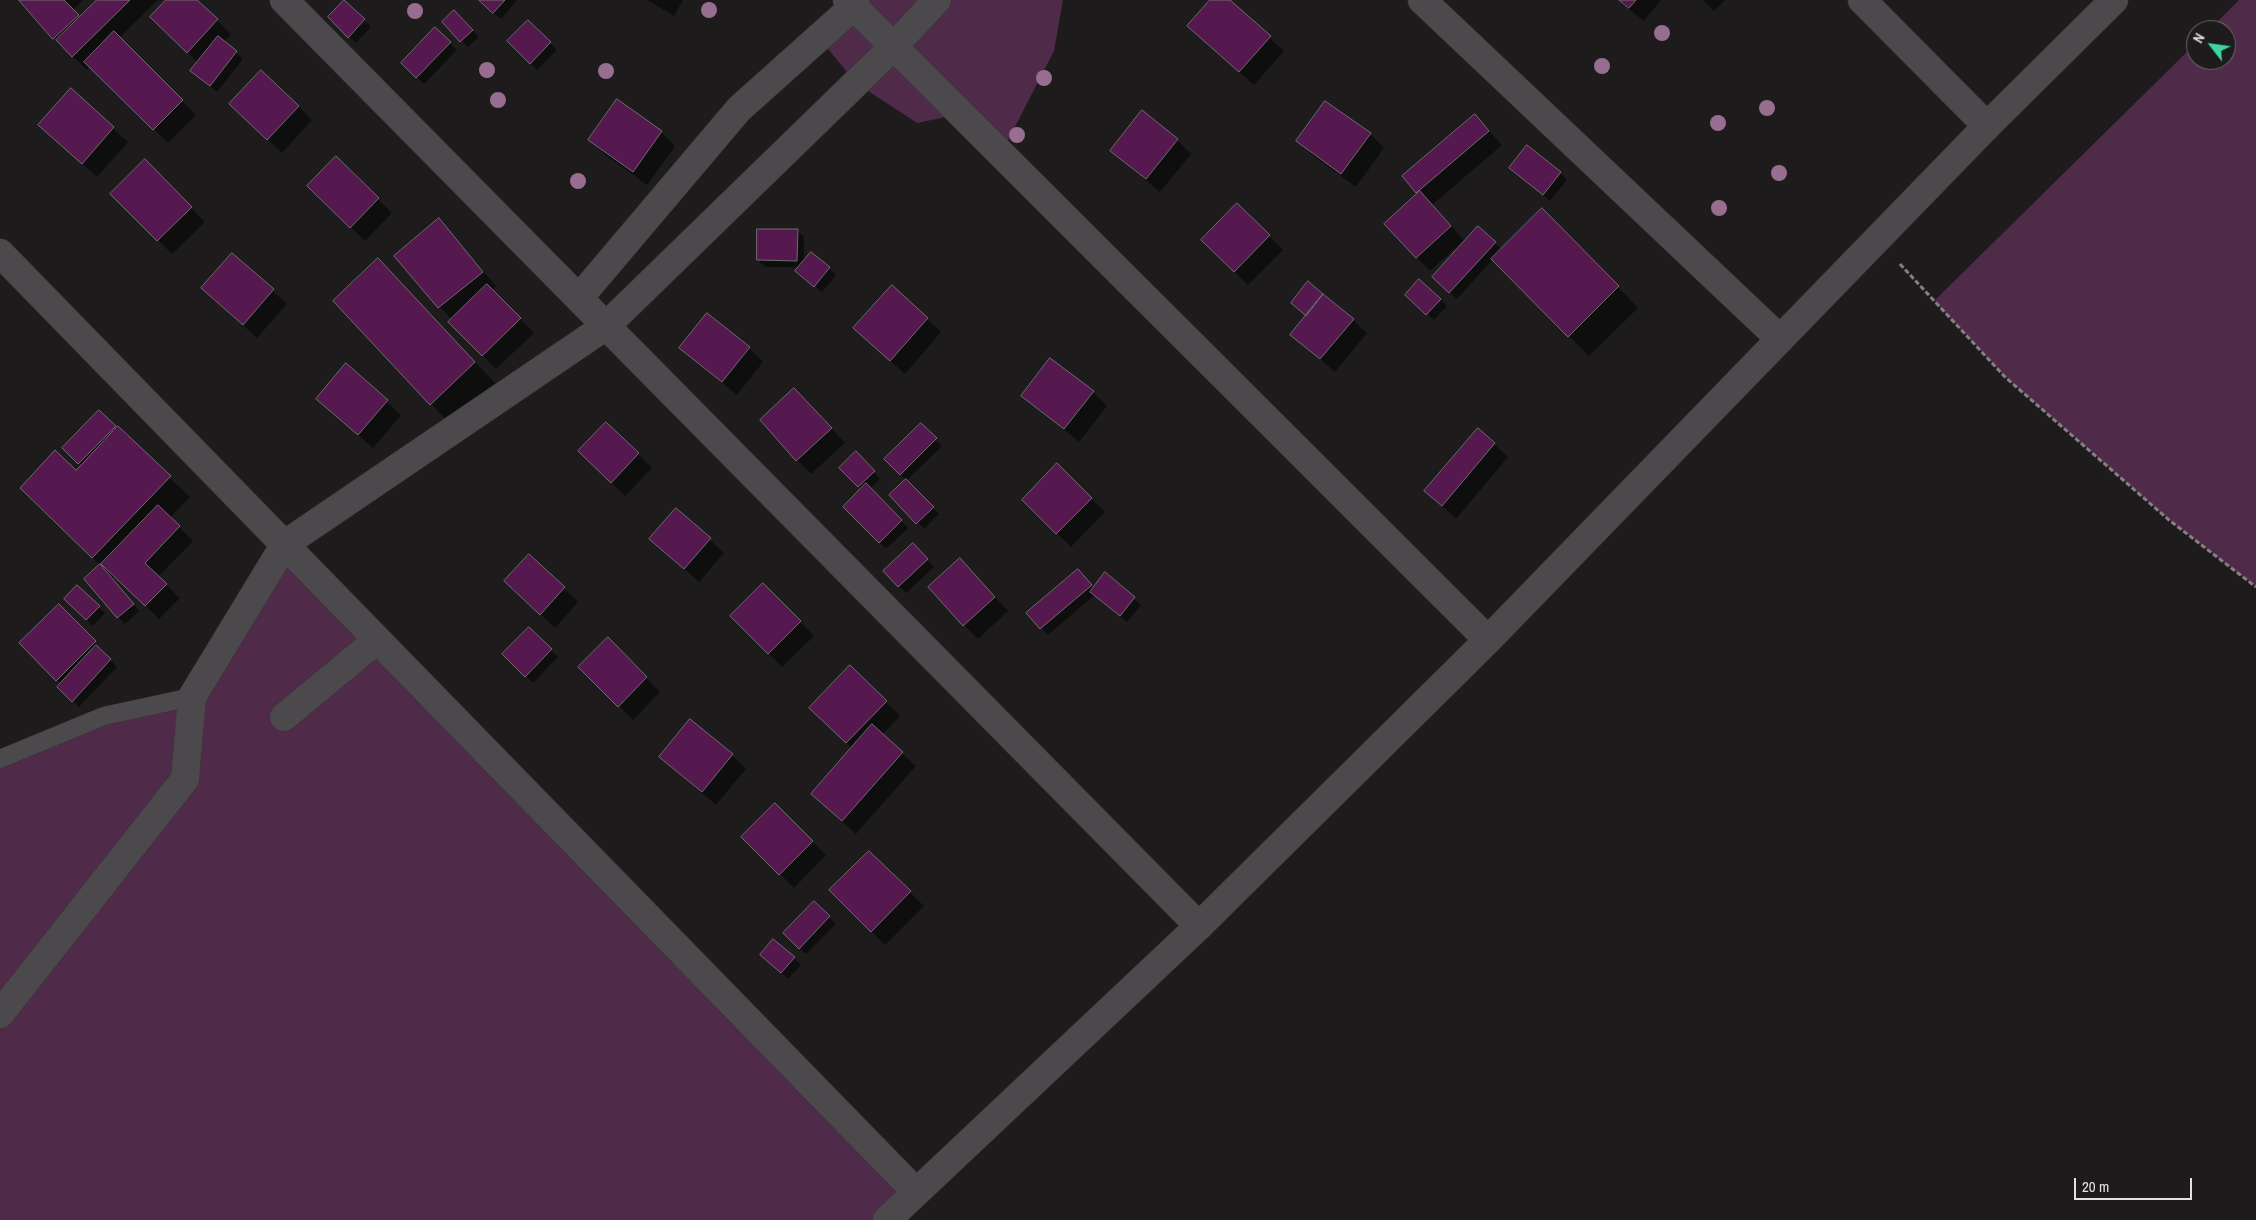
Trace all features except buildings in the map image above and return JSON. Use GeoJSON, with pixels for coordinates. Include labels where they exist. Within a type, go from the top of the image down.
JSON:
{"type":"FeatureCollection","features":[{"type":"Feature","properties":{"kind":"street"},"geometry":{"type":"LineString","coordinates":[[284,0],[1199,926]]}},
{"type":"Feature","properties":{"kind":"street"},"geometry":{"type":"LineString","coordinates":[[0,1014],[185,779],[192,697],[285,544],[606,326],[893,47],[937,0]]}},
{"type":"Feature","properties":{"kind":"street"},"geometry":{"type":"LineString","coordinates":[[1422,0],[1780,339]]}},
{"type":"Feature","properties":{"kind":"street"},"geometry":{"type":"LineString","coordinates":[[1862,0],[1987,126]]}},
{"type":"Feature","properties":{"kind":"street"},"geometry":{"type":"LineString","coordinates":[[887,1220],[1199,926],[1488,640],[1987,126],[2114,0]]}},
{"type":"Feature","properties":{"kind":"street"},"geometry":{"type":"LineString","coordinates":[[579,298],[739,109],[852,2],[893,47],[1488,640]]}},
{"type":"Feature","properties":{"kind":"street"},"geometry":{"type":"LineString","coordinates":[[0,253],[916,1192]]}},
{"type":"Feature","properties":{"kind":"street"},"geometry":{"type":"LineString","coordinates":[[284,717],[377,640]]}},
{"type":"Feature","properties":{"kind":"lane"},"geometry":{"type":"LineString","coordinates":[[0,759],[104,716],[192,697]]}},
{"type":"Feature","properties":{"kind":"path"},"geometry":{"type":"LineString","coordinates":[[1878,239],[2005,377],[2169,520],[2256,587]]}},
{"type":"Feature","properties":{"kind":"shaded area"},"geometry":{"type":"Polygon","coordinates":[[[855,0],[1063,0],[1054,51],[1001,154],[961,114],[917,123],[856,83],[819,38],[855,0]]]}},
{"type":"Feature","properties":{"kind":"shaded area"},"geometry":{"type":"Polygon","coordinates":[[[2239,0],[2256,0],[2256,587],[2169,520],[2005,377],[1934,301],[2186,53],[2186,70],[2236,70],[2236,20],[2219,20],[2239,0]]]}},
{"type":"Feature","properties":{"kind":"shaded area"},"geometry":{"type":"Polygon","coordinates":[[[285,544],[916,1192],[887,1220],[0,1220],[0,759],[104,716],[192,697],[285,544]]]}}]}
